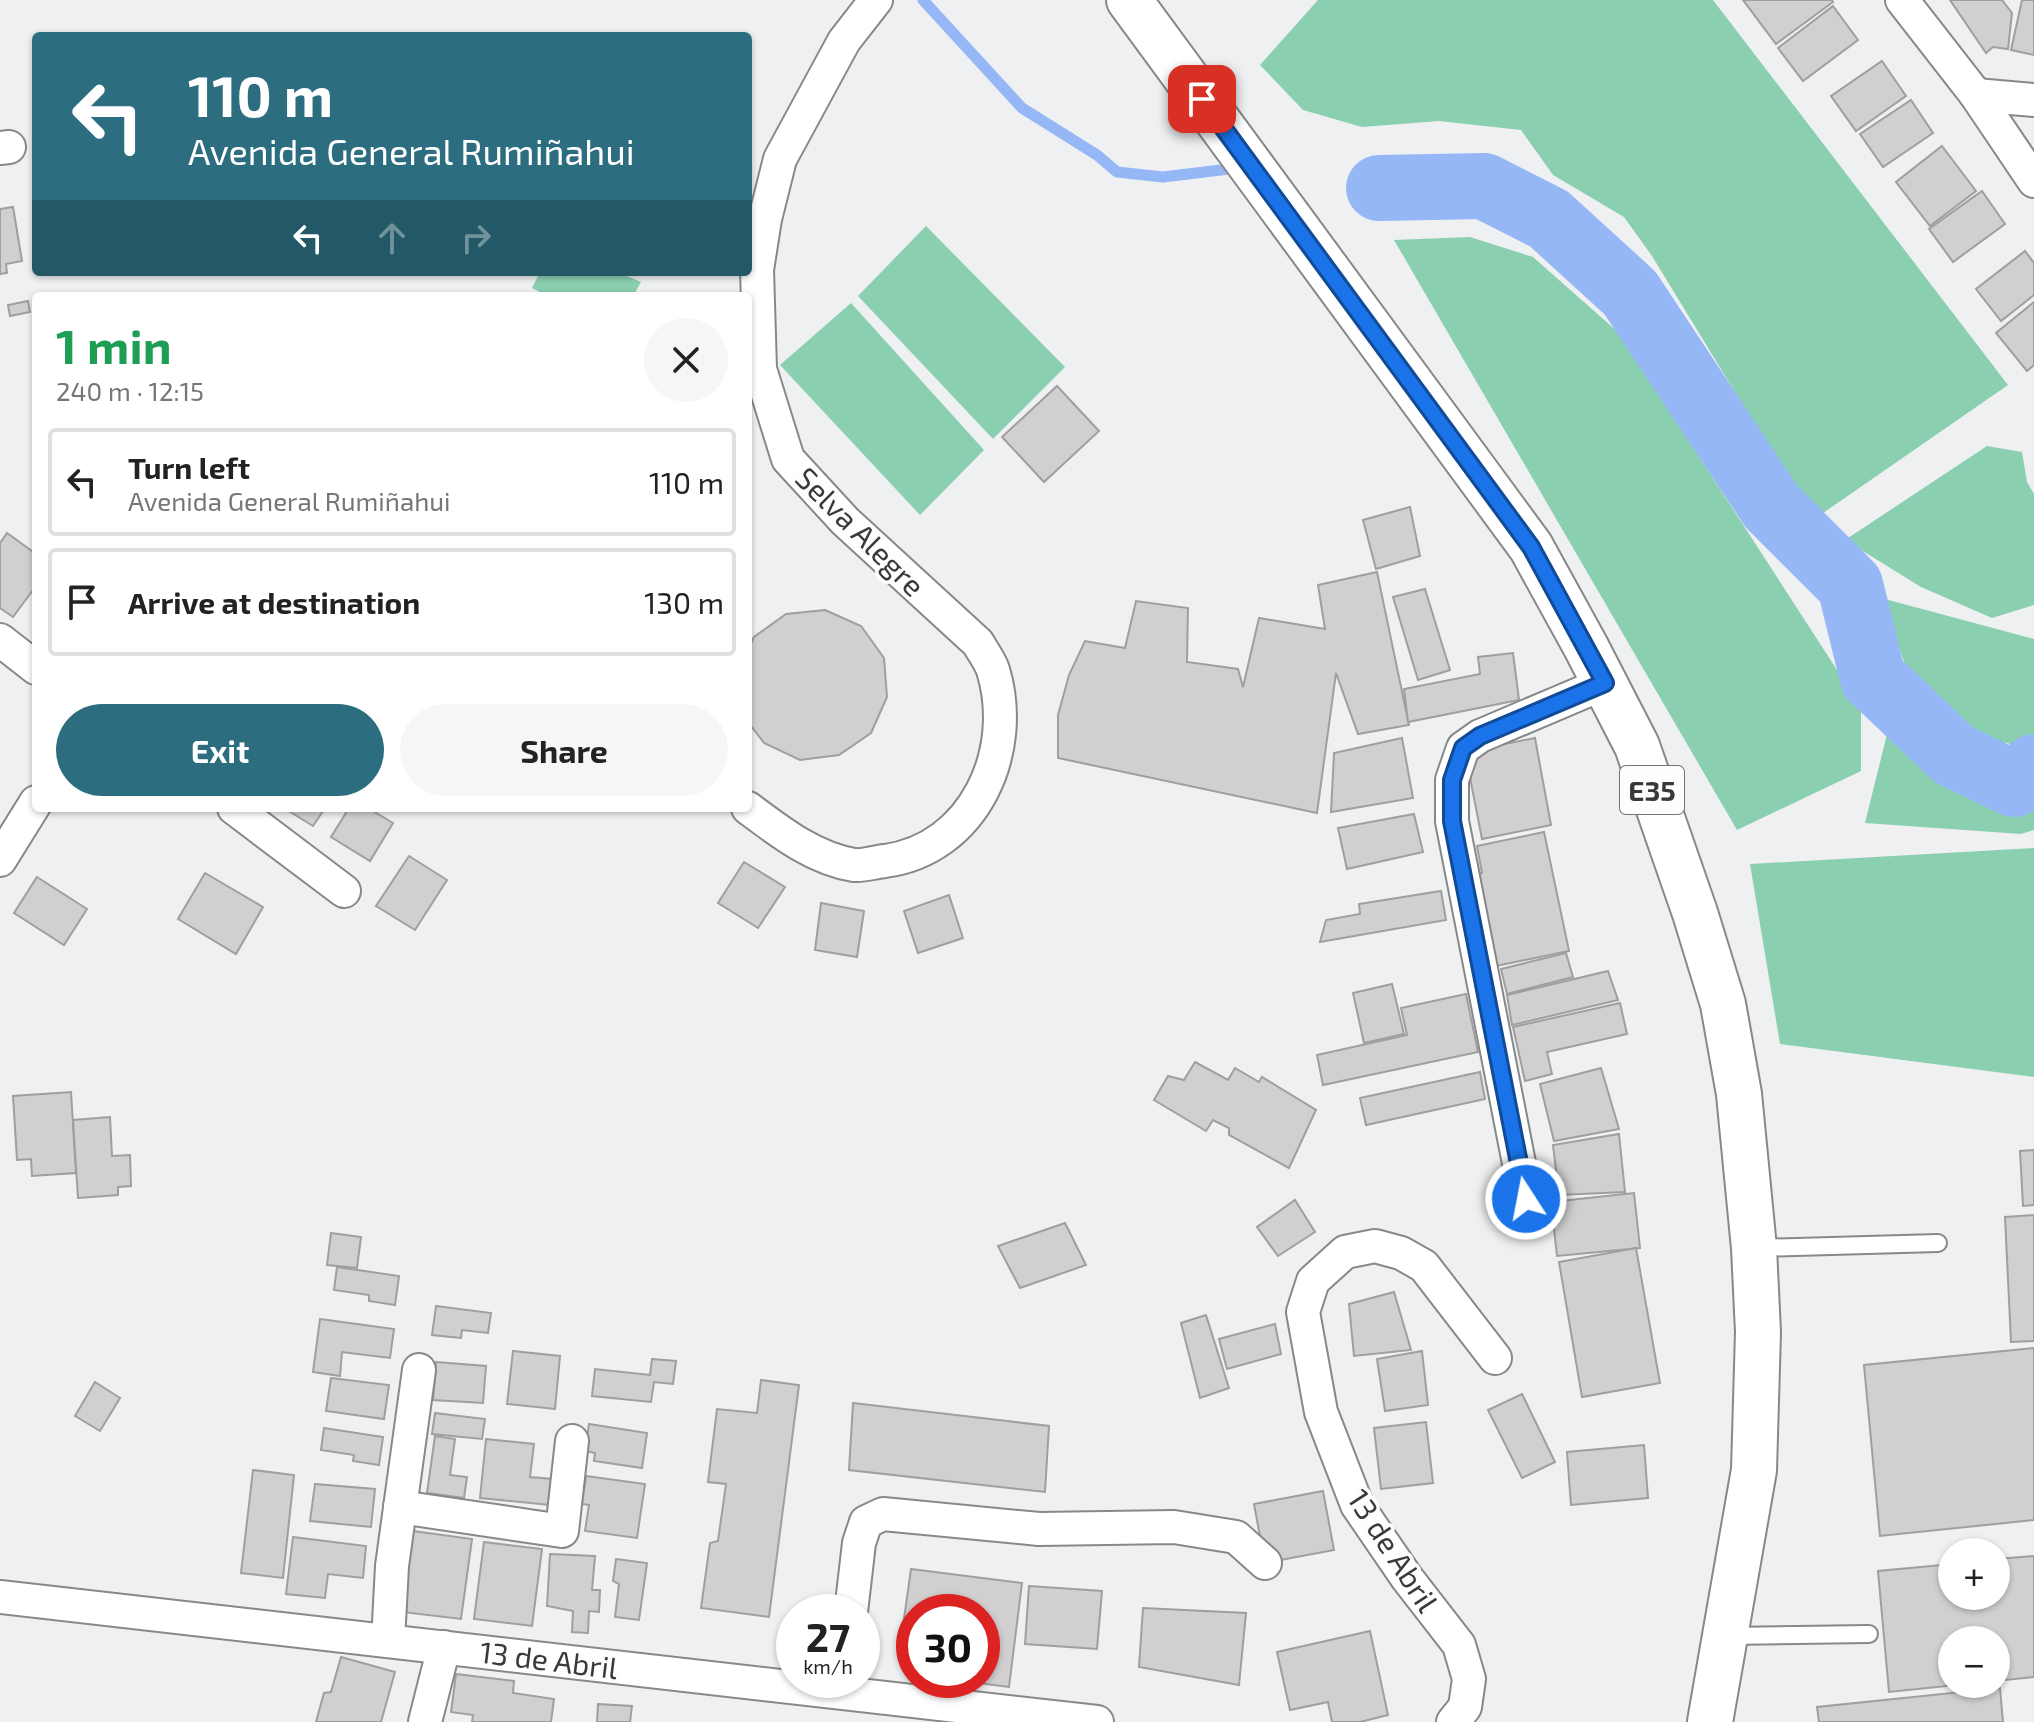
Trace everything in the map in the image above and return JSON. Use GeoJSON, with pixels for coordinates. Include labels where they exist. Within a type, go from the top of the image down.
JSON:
{"type":"FeatureCollection","features":[{"type":"Feature","properties":{"kind":"highway","name":"E35"},"geometry":{"type":"LineString","coordinates":[[1129,0],[1531,547],[1637,746],[1695,913],[1723,1004],[1739,1094],[1754,1248],[1758,1332],[1754,1470],[1710,1722]]}},
{"type":"Feature","properties":{"kind":"street","name":"Selva Alegre"},"geometry":{"type":"LineString","coordinates":[[752,811],[799,846],[856,865],[907,858],[946,837],[970,809],[990,777],[998,746],[1000,710],[992,668],[978,643],[845,521],[788,459],[760,369],[757,270],[765,219],[780,159],[844,41],[876,0]]}},
{"type":"Feature","properties":{"kind":"street"},"geometry":{"type":"LineString","coordinates":[[1902,0],[1976,95],[2034,181]]}},
{"type":"Feature","properties":{"kind":"street"},"geometry":{"type":"LineString","coordinates":[[1976,95],[2034,100]]}},
{"type":"Feature","properties":{"kind":"street"},"geometry":{"type":"LineString","coordinates":[[0,640],[32,665]]}},
{"type":"Feature","properties":{"kind":"street"},"geometry":{"type":"LineString","coordinates":[[1526,1199],[1452,821],[1452,780],[1463,748],[1480,736],[1605,683]]}},
{"type":"Feature","properties":{"kind":"street"},"geometry":{"type":"LineString","coordinates":[[0,860],[32,808]]}},
{"type":"Feature","properties":{"kind":"street"},"geometry":{"type":"LineString","coordinates":[[239,812],[344,891]]}},
{"type":"Feature","properties":{"kind":"street","name":"13 de Abril"},"geometry":{"type":"LineString","coordinates":[[1453,1722],[1465,1707],[1469,1679],[1459,1645],[1407,1578],[1357,1505],[1321,1412],[1303,1312],[1313,1281],[1345,1252],[1375,1246],[1401,1253],[1424,1266],[1495,1358]]}},
{"type":"Feature","properties":{"kind":"street"},"geometry":{"type":"LineString","coordinates":[[388,1641],[388,1603],[419,1370]]}},
{"type":"Feature","properties":{"kind":"street"},"geometry":{"type":"LineString","coordinates":[[400,1507],[562,1531],[572,1441]]}},
{"type":"Feature","properties":{"kind":"street"},"geometry":{"type":"LineString","coordinates":[[853,1594],[859,1543],[866,1522],[883,1514],[1039,1529],[1174,1527],[1236,1537],[1265,1563]]}},
{"type":"Feature","properties":{"kind":"street","name":"13 de Abril"},"geometry":{"type":"LineString","coordinates":[[0,1597],[444,1647],[776,1679]]}},
{"type":"Feature","properties":{"kind":"street"},"geometry":{"type":"LineString","coordinates":[[425,1722],[444,1647]]}},
{"type":"Feature","properties":{"kind":"street","name":"13 de Abril"},"geometry":{"type":"LineString","coordinates":[[880,1691],[1097,1722]]}},
{"type":"Feature","properties":{"kind":"lane"},"geometry":{"type":"LineString","coordinates":[[1754,1248],[1938,1243]]}},
{"type":"Feature","properties":{"kind":"lane"},"geometry":{"type":"LineString","coordinates":[[1724,1636],[1869,1634]]}},
{"type":"Feature","properties":{"kind":"green space"},"geometry":{"type":"Polygon","coordinates":[[[1318,0],[1713,0],[2008,385],[1813,520],[1652,256],[1624,217],[1553,175],[1521,130],[1439,121],[1362,127],[1303,110],[1260,65],[1318,0]]]}},
{"type":"Feature","properties":{"kind":"green space"},"geometry":{"type":"Polygon","coordinates":[[[926,226],[1065,367],[993,439],[858,296],[926,226]]]}},
{"type":"Feature","properties":{"kind":"green space"},"geometry":{"type":"Polygon","coordinates":[[[1470,237],[1533,257],[1619,333],[1861,707],[1861,771],[1737,830],[1394,240],[1470,237]]]}},
{"type":"Feature","properties":{"kind":"green space"},"geometry":{"type":"Polygon","coordinates":[[[538,276],[627,276],[641,282],[635,292],[540,292],[532,288],[538,276]]]}},
{"type":"Feature","properties":{"kind":"green space"},"geometry":{"type":"Polygon","coordinates":[[[851,303],[984,450],[920,515],[780,365],[851,303]]]}},
{"type":"Feature","properties":{"kind":"green space"},"geometry":{"type":"Polygon","coordinates":[[[1987,446],[2022,452],[2027,482],[2034,494],[2034,605],[1992,618],[1921,587],[1845,540],[1987,446]]]}},
{"type":"Feature","properties":{"kind":"green space"},"geometry":{"type":"Polygon","coordinates":[[[1881,598],[2034,639],[2034,740],[2026,747],[1991,740],[1932,704],[1906,667],[1881,598]]]}},
{"type":"Feature","properties":{"kind":"green space"},"geometry":{"type":"Polygon","coordinates":[[[1890,722],[1976,793],[2015,806],[2034,793],[2034,830],[2021,834],[1865,823],[1890,722]]]}},
{"type":"Feature","properties":{"kind":"green space"},"geometry":{"type":"Polygon","coordinates":[[[2034,848],[2034,1077],[1780,1044],[1750,864],[2034,848]]]}},
{"type":"Feature","properties":{"kind":"building"},"geometry":{"type":"Polygon","coordinates":[[[1743,0],[1832,0],[1833,2],[1776,44],[1743,0]]]}},
{"type":"Feature","properties":{"kind":"building"},"geometry":{"type":"Polygon","coordinates":[[[1950,0],[2002,0],[2012,13],[2008,49],[1993,47],[1986,53],[1950,0]]]}},
{"type":"Feature","properties":{"kind":"building"},"geometry":{"type":"Polygon","coordinates":[[[2022,0],[2034,0],[2034,55],[2011,50],[2022,0]]]}},
{"type":"Feature","properties":{"kind":"building"},"geometry":{"type":"Polygon","coordinates":[[[1833,6],[1858,40],[1803,81],[1778,48],[1833,6]]]}},
{"type":"Feature","properties":{"kind":"building"},"geometry":{"type":"Polygon","coordinates":[[[1882,61],[1906,96],[1856,131],[1831,96],[1882,61]]]}},
{"type":"Feature","properties":{"kind":"building"},"geometry":{"type":"Polygon","coordinates":[[[1911,100],[1933,133],[1883,167],[1860,134],[1911,100]]]}},
{"type":"Feature","properties":{"kind":"building"},"geometry":{"type":"Polygon","coordinates":[[[1942,146],[1976,191],[1930,226],[1896,182],[1942,146]]]}},
{"type":"Feature","properties":{"kind":"building"},"geometry":{"type":"Polygon","coordinates":[[[1982,191],[2005,224],[1953,262],[1929,229],[1982,191]]]}},
{"type":"Feature","properties":{"kind":"building"},"geometry":{"type":"Polygon","coordinates":[[[13,207],[22,261],[6,264],[7,273],[0,274],[0,209],[13,207]]]}},
{"type":"Feature","properties":{"kind":"building"},"geometry":{"type":"Polygon","coordinates":[[[2025,251],[2034,263],[2034,295],[2001,321],[1976,289],[2025,251]]]}},
{"type":"Feature","properties":{"kind":"building"},"geometry":{"type":"Polygon","coordinates":[[[28,301],[30,312],[10,316],[8,305],[28,301]]]}},
{"type":"Feature","properties":{"kind":"building"},"geometry":{"type":"Polygon","coordinates":[[[2034,302],[2034,365],[2027,371],[1996,333],[2034,302]]]}},
{"type":"Feature","properties":{"kind":"building"},"geometry":{"type":"Polygon","coordinates":[[[1057,386],[1099,431],[1044,482],[1002,437],[1057,386]]]}},
{"type":"Feature","properties":{"kind":"building"},"geometry":{"type":"Polygon","coordinates":[[[1410,507],[1420,556],[1376,569],[1363,520],[1410,507]]]}},
{"type":"Feature","properties":{"kind":"building"},"geometry":{"type":"Polygon","coordinates":[[[7,533],[32,551],[32,591],[13,617],[0,608],[0,543],[7,533]]]}},
{"type":"Feature","properties":{"kind":"building"},"geometry":{"type":"Polygon","coordinates":[[[1377,572],[1409,725],[1358,734],[1336,673],[1317,813],[1058,758],[1058,715],[1069,675],[1085,641],[1125,648],[1136,601],[1188,608],[1187,662],[1238,669],[1243,687],[1259,618],[1325,629],[1318,585],[1377,572]]]}},
{"type":"Feature","properties":{"kind":"building"},"geometry":{"type":"Polygon","coordinates":[[[1425,589],[1450,670],[1418,680],[1393,597],[1425,589]]]}},
{"type":"Feature","properties":{"kind":"building"},"geometry":{"type":"Polygon","coordinates":[[[825,610],[861,626],[884,658],[887,697],[871,733],[839,755],[800,760],[764,743],[752,727],[752,641],[786,614],[825,610]]]}},
{"type":"Feature","properties":{"kind":"building"},"geometry":{"type":"Polygon","coordinates":[[[1513,653],[1519,700],[1408,722],[1404,689],[1480,674],[1478,657],[1513,653]]]}},
{"type":"Feature","properties":{"kind":"building"},"geometry":{"type":"Polygon","coordinates":[[[1402,738],[1413,798],[1331,812],[1334,753],[1402,738]]]}},
{"type":"Feature","properties":{"kind":"building"},"geometry":{"type":"Polygon","coordinates":[[[1535,738],[1551,825],[1482,839],[1465,752],[1535,738]]]}},
{"type":"Feature","properties":{"kind":"building"},"geometry":{"type":"Polygon","coordinates":[[[290,812],[322,812],[313,826],[290,812]]]}},
{"type":"Feature","properties":{"kind":"building"},"geometry":{"type":"Polygon","coordinates":[[[347,812],[375,812],[393,823],[370,861],[331,837],[347,812]]]}},
{"type":"Feature","properties":{"kind":"building"},"geometry":{"type":"Polygon","coordinates":[[[1414,814],[1423,852],[1347,869],[1338,828],[1414,814]]]}},
{"type":"Feature","properties":{"kind":"building"},"geometry":{"type":"Polygon","coordinates":[[[1544,832],[1569,951],[1491,967],[1472,875],[1482,873],[1477,846],[1544,832]]]}},
{"type":"Feature","properties":{"kind":"building"},"geometry":{"type":"Polygon","coordinates":[[[409,856],[447,880],[415,930],[376,906],[409,856]]]}},
{"type":"Feature","properties":{"kind":"building"},"geometry":{"type":"Polygon","coordinates":[[[744,862],[785,887],[758,928],[718,903],[744,862]]]}},
{"type":"Feature","properties":{"kind":"building"},"geometry":{"type":"Polygon","coordinates":[[[205,873],[263,907],[236,954],[178,919],[205,873]]]}},
{"type":"Feature","properties":{"kind":"building"},"geometry":{"type":"Polygon","coordinates":[[[37,877],[87,909],[64,945],[14,913],[37,877]]]}},
{"type":"Feature","properties":{"kind":"building"},"geometry":{"type":"Polygon","coordinates":[[[1441,891],[1446,920],[1320,942],[1326,920],[1360,914],[1359,904],[1441,891]]]}},
{"type":"Feature","properties":{"kind":"building"},"geometry":{"type":"Polygon","coordinates":[[[949,895],[963,938],[918,953],[904,911],[949,895]]]}},
{"type":"Feature","properties":{"kind":"building"},"geometry":{"type":"Polygon","coordinates":[[[821,903],[864,911],[857,957],[815,950],[821,903]]]}},
{"type":"Feature","properties":{"kind":"building"},"geometry":{"type":"Polygon","coordinates":[[[1566,953],[1573,977],[1507,994],[1501,969],[1566,953]]]}},
{"type":"Feature","properties":{"kind":"building"},"geometry":{"type":"Polygon","coordinates":[[[1608,971],[1618,1000],[1512,1025],[1507,995],[1608,971]]]}},
{"type":"Feature","properties":{"kind":"building"},"geometry":{"type":"Polygon","coordinates":[[[1392,984],[1404,1034],[1364,1043],[1353,993],[1392,984]]]}},
{"type":"Feature","properties":{"kind":"building"},"geometry":{"type":"Polygon","coordinates":[[[1466,994],[1478,1052],[1323,1085],[1317,1055],[1407,1035],[1401,1008],[1466,994]]]}},
{"type":"Feature","properties":{"kind":"building"},"geometry":{"type":"Polygon","coordinates":[[[1620,1003],[1627,1034],[1547,1052],[1552,1074],[1525,1081],[1513,1027],[1620,1003]]]}},
{"type":"Feature","properties":{"kind":"building"},"geometry":{"type":"Polygon","coordinates":[[[1195,1062],[1228,1080],[1235,1068],[1259,1082],[1262,1077],[1316,1110],[1289,1168],[1229,1135],[1229,1128],[1213,1120],[1206,1131],[1154,1100],[1168,1076],[1184,1080],[1195,1062]]]}},
{"type":"Feature","properties":{"kind":"building"},"geometry":{"type":"Polygon","coordinates":[[[1601,1068],[1619,1129],[1554,1141],[1540,1084],[1601,1068]]]}},
{"type":"Feature","properties":{"kind":"building"},"geometry":{"type":"Polygon","coordinates":[[[1480,1072],[1485,1099],[1366,1125],[1360,1098],[1480,1072]]]}},
{"type":"Feature","properties":{"kind":"building"},"geometry":{"type":"Polygon","coordinates":[[[71,1092],[76,1173],[32,1176],[31,1159],[17,1160],[13,1096],[71,1092]]]}},
{"type":"Feature","properties":{"kind":"building"},"geometry":{"type":"Polygon","coordinates":[[[110,1117],[112,1156],[130,1155],[131,1186],[118,1187],[118,1195],[78,1198],[73,1120],[110,1117]]]}},
{"type":"Feature","properties":{"kind":"building"},"geometry":{"type":"Polygon","coordinates":[[[1619,1134],[1625,1192],[1559,1195],[1553,1145],[1619,1134]]]}},
{"type":"Feature","properties":{"kind":"building"},"geometry":{"type":"Polygon","coordinates":[[[2034,1150],[2034,1205],[2023,1206],[2020,1151],[2034,1150]]]}},
{"type":"Feature","properties":{"kind":"building"},"geometry":{"type":"Polygon","coordinates":[[[1634,1193],[1640,1248],[1557,1256],[1551,1202],[1634,1193]]]}},
{"type":"Feature","properties":{"kind":"building"},"geometry":{"type":"Polygon","coordinates":[[[1295,1200],[1315,1232],[1278,1256],[1257,1227],[1295,1200]]]}},
{"type":"Feature","properties":{"kind":"building"},"geometry":{"type":"Polygon","coordinates":[[[2034,1215],[2034,1341],[2011,1342],[2005,1217],[2034,1215]]]}},
{"type":"Feature","properties":{"kind":"building"},"geometry":{"type":"Polygon","coordinates":[[[1065,1223],[1086,1265],[1020,1288],[998,1246],[1065,1223]]]}},
{"type":"Feature","properties":{"kind":"building"},"geometry":{"type":"Polygon","coordinates":[[[331,1233],[361,1237],[357,1268],[327,1265],[331,1233]]]}},
{"type":"Feature","properties":{"kind":"building"},"geometry":{"type":"Polygon","coordinates":[[[1636,1248],[1660,1383],[1582,1397],[1559,1262],[1636,1248]]]}},
{"type":"Feature","properties":{"kind":"building"},"geometry":{"type":"Polygon","coordinates":[[[337,1267],[399,1276],[395,1305],[369,1301],[369,1295],[334,1290],[337,1267]]]}},
{"type":"Feature","properties":{"kind":"building"},"geometry":{"type":"Polygon","coordinates":[[[1394,1292],[1411,1350],[1354,1356],[1349,1304],[1394,1292]]]}},
{"type":"Feature","properties":{"kind":"building"},"geometry":{"type":"Polygon","coordinates":[[[436,1306],[491,1313],[488,1333],[462,1330],[461,1338],[432,1335],[436,1306]]]}},
{"type":"Feature","properties":{"kind":"building"},"geometry":{"type":"Polygon","coordinates":[[[1206,1315],[1229,1388],[1200,1398],[1181,1323],[1206,1315]]]}},
{"type":"Feature","properties":{"kind":"building"},"geometry":{"type":"Polygon","coordinates":[[[320,1319],[394,1329],[390,1358],[342,1352],[340,1376],[313,1372],[320,1319]]]}},
{"type":"Feature","properties":{"kind":"building"},"geometry":{"type":"Polygon","coordinates":[[[1275,1324],[1281,1354],[1227,1369],[1219,1339],[1275,1324]]]}},
{"type":"Feature","properties":{"kind":"building"},"geometry":{"type":"Polygon","coordinates":[[[2034,1348],[2034,1520],[1880,1536],[1864,1365],[2034,1348]]]}},
{"type":"Feature","properties":{"kind":"building"},"geometry":{"type":"Polygon","coordinates":[[[513,1351],[560,1356],[555,1409],[507,1404],[513,1351]]]}},
{"type":"Feature","properties":{"kind":"building"},"geometry":{"type":"Polygon","coordinates":[[[1422,1351],[1428,1405],[1385,1411],[1377,1359],[1422,1351]]]}},
{"type":"Feature","properties":{"kind":"building"},"geometry":{"type":"Polygon","coordinates":[[[652,1359],[676,1361],[673,1384],[654,1382],[651,1402],[592,1396],[595,1369],[650,1375],[652,1359]]]}},
{"type":"Feature","properties":{"kind":"building"},"geometry":{"type":"Polygon","coordinates":[[[436,1362],[486,1366],[483,1403],[433,1400],[436,1362]]]}},
{"type":"Feature","properties":{"kind":"building"},"geometry":{"type":"Polygon","coordinates":[[[331,1378],[389,1385],[384,1419],[326,1411],[331,1378]]]}},
{"type":"Feature","properties":{"kind":"building"},"geometry":{"type":"Polygon","coordinates":[[[761,1380],[799,1385],[769,1617],[701,1608],[710,1543],[718,1541],[726,1484],[708,1482],[717,1409],[757,1413],[761,1380]]]}},
{"type":"Feature","properties":{"kind":"building"},"geometry":{"type":"Polygon","coordinates":[[[95,1382],[120,1398],[100,1431],[75,1416],[95,1382]]]}},
{"type":"Feature","properties":{"kind":"building"},"geometry":{"type":"Polygon","coordinates":[[[1522,1394],[1555,1462],[1522,1478],[1488,1410],[1522,1394]]]}},
{"type":"Feature","properties":{"kind":"building"},"geometry":{"type":"Polygon","coordinates":[[[853,1403],[1049,1426],[1045,1492],[849,1470],[853,1403]]]}},
{"type":"Feature","properties":{"kind":"building"},"geometry":{"type":"Polygon","coordinates":[[[435,1413],[485,1419],[482,1439],[432,1434],[435,1413]]]}},
{"type":"Feature","properties":{"kind":"building"},"geometry":{"type":"Polygon","coordinates":[[[1426,1422],[1433,1483],[1381,1489],[1374,1428],[1426,1422]]]}},
{"type":"Feature","properties":{"kind":"building"},"geometry":{"type":"Polygon","coordinates":[[[589,1424],[647,1433],[642,1468],[594,1461],[595,1453],[585,1451],[589,1424]]]}},
{"type":"Feature","properties":{"kind":"building"},"geometry":{"type":"Polygon","coordinates":[[[324,1428],[383,1437],[379,1465],[353,1461],[354,1455],[321,1450],[324,1428]]]}},
{"type":"Feature","properties":{"kind":"building"},"geometry":{"type":"Polygon","coordinates":[[[435,1436],[455,1439],[450,1475],[467,1477],[464,1498],[427,1493],[435,1436]]]}},
{"type":"Feature","properties":{"kind":"building"},"geometry":{"type":"Polygon","coordinates":[[[486,1439],[534,1444],[530,1477],[553,1479],[550,1505],[480,1498],[486,1439]]]}},
{"type":"Feature","properties":{"kind":"building"},"geometry":{"type":"Polygon","coordinates":[[[1644,1445],[1648,1498],[1571,1505],[1567,1452],[1644,1445]]]}},
{"type":"Feature","properties":{"kind":"building"},"geometry":{"type":"Polygon","coordinates":[[[253,1470],[294,1475],[283,1578],[241,1573],[253,1470]]]}},
{"type":"Feature","properties":{"kind":"building"},"geometry":{"type":"Polygon","coordinates":[[[586,1476],[645,1484],[637,1538],[585,1531],[589,1505],[582,1504],[586,1476]]]}},
{"type":"Feature","properties":{"kind":"building"},"geometry":{"type":"Polygon","coordinates":[[[315,1484],[375,1489],[371,1527],[310,1521],[315,1484]]]}},
{"type":"Feature","properties":{"kind":"building"},"geometry":{"type":"Polygon","coordinates":[[[1323,1491],[1334,1550],[1265,1563],[1254,1504],[1323,1491]]]}},
{"type":"Feature","properties":{"kind":"building"},"geometry":{"type":"Polygon","coordinates":[[[413,1531],[472,1539],[461,1619],[402,1612],[413,1531]]]}},
{"type":"Feature","properties":{"kind":"building"},"geometry":{"type":"Polygon","coordinates":[[[293,1537],[366,1546],[363,1578],[328,1574],[325,1598],[286,1594],[293,1537]]]}},
{"type":"Feature","properties":{"kind":"building"},"geometry":{"type":"Polygon","coordinates":[[[484,1542],[542,1549],[532,1626],[474,1619],[484,1542]]]}},
{"type":"Feature","properties":{"kind":"building"},"geometry":{"type":"Polygon","coordinates":[[[550,1554],[595,1556],[592,1590],[600,1590],[599,1612],[589,1611],[588,1633],[572,1632],[573,1611],[547,1606],[550,1554]]]}},
{"type":"Feature","properties":{"kind":"building"},"geometry":{"type":"Polygon","coordinates":[[[2034,1556],[2034,1677],[2010,1680],[2010,1626],[1938,1626],[1938,1687],[1889,1692],[1878,1571],[1938,1565],[1938,1610],[2010,1610],[2010,1558],[2034,1556]]]}},
{"type":"Feature","properties":{"kind":"building"},"geometry":{"type":"Polygon","coordinates":[[[616,1559],[647,1563],[639,1620],[615,1617],[619,1584],[613,1581],[616,1559]]]}},
{"type":"Feature","properties":{"kind":"building"},"geometry":{"type":"Polygon","coordinates":[[[911,1569],[1022,1583],[1009,1687],[1000,1686],[1000,1594],[907,1594],[911,1569]]]}},
{"type":"Feature","properties":{"kind":"building"},"geometry":{"type":"Polygon","coordinates":[[[1029,1586],[1102,1591],[1097,1649],[1025,1644],[1029,1586]]]}},
{"type":"Feature","properties":{"kind":"building"},"geometry":{"type":"Polygon","coordinates":[[[1143,1608],[1246,1613],[1239,1685],[1139,1667],[1143,1608]]]}},
{"type":"Feature","properties":{"kind":"building"},"geometry":{"type":"Polygon","coordinates":[[[1370,1631],[1388,1715],[1360,1722],[1332,1722],[1328,1702],[1290,1710],[1277,1652],[1370,1631]]]}},
{"type":"Feature","properties":{"kind":"building"},"geometry":{"type":"Polygon","coordinates":[[[341,1657],[395,1672],[381,1722],[316,1722],[324,1693],[331,1692],[341,1657]]]}},
{"type":"Feature","properties":{"kind":"building"},"geometry":{"type":"Polygon","coordinates":[[[456,1674],[514,1681],[513,1693],[554,1699],[551,1722],[472,1722],[473,1715],[451,1712],[456,1674]]]}},
{"type":"Feature","properties":{"kind":"building"},"geometry":{"type":"Polygon","coordinates":[[[1938,1694],[1938,1698],[2001,1698],[2003,1722],[1819,1722],[1817,1707],[1938,1694]]]}},
{"type":"Feature","properties":{"kind":"building"},"geometry":{"type":"Polygon","coordinates":[[[598,1704],[632,1706],[630,1722],[597,1722],[598,1704]]]}},
{"type":"Feature","properties":{"kind":"waterway"},"geometry":{"type":"LineString","coordinates":[[923,0],[1022,108],[1097,155],[1117,172],[1163,177],[1229,169]]}},
{"type":"Feature","properties":{"kind":"waterway"},"geometry":{"type":"LineString","coordinates":[[1379,188],[1484,186],[1549,219],[1630,293],[1771,506],[1850,585],[1873,678],[1954,755],[2014,784],[2034,767]]}},
{"type":"Feature","properties":{"kind":"route"},"geometry":{"type":"LineString","coordinates":[[1202,99],[1531,547],[1605,683],[1480,736],[1463,748],[1452,780],[1452,821],[1526,1199]]}}]}
